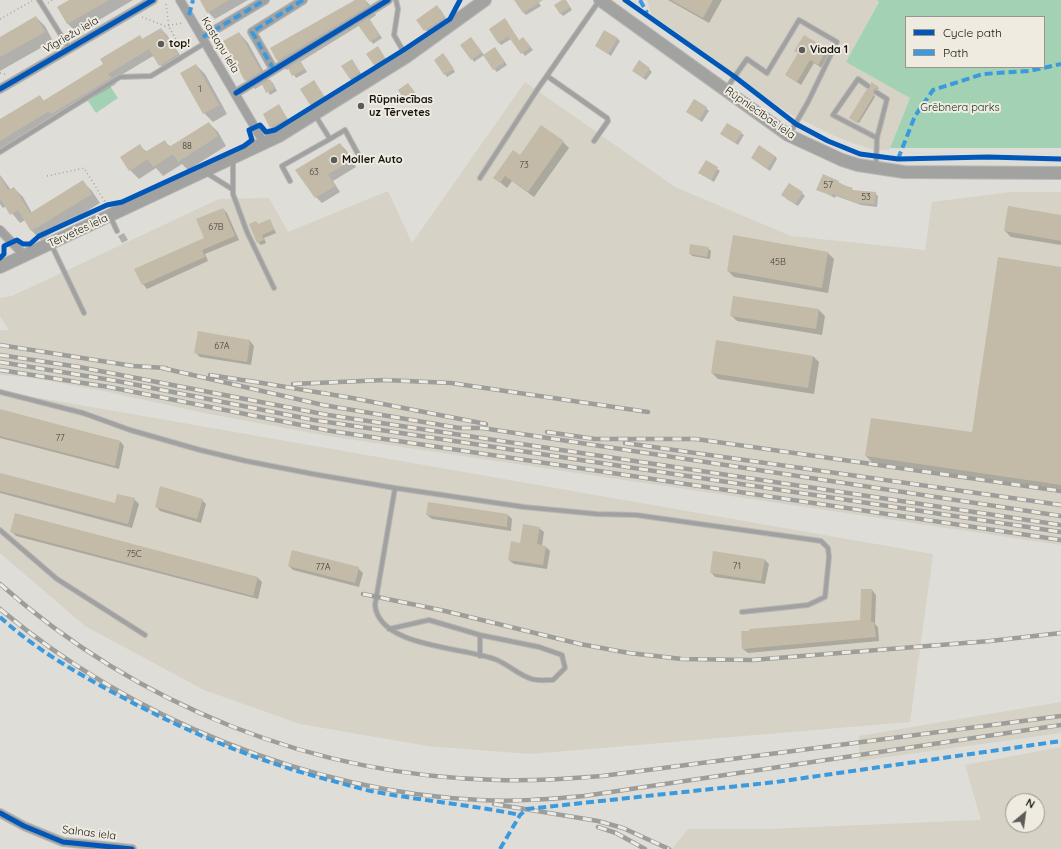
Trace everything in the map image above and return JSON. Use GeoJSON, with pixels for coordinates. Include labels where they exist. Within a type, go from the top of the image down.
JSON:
{"type":"FeatureCollection","features":[{"type":"Feature","properties":{"kind":"main road","name":"Rūpniecības iela"},"geometry":{"type":"LineString","coordinates":[[600,0],[726,89],[788,135],[842,160],[875,168],[904,172],[1061,173]]}},
{"type":"Feature","properties":{"kind":"main road","name":"Tērvetes iela"},"geometry":{"type":"LineString","coordinates":[[0,267],[51,243],[107,208],[204,172],[264,143],[315,114],[406,57],[483,1]]}},
{"type":"Feature","properties":{"kind":"street","name":"Vīgriežu iela"},"geometry":{"type":"LineString","coordinates":[[0,89],[153,0]]}},
{"type":"Feature","properties":{"kind":"street","name":"Kastaņu iela"},"geometry":{"type":"LineString","coordinates":[[180,0],[264,143]]}},
{"type":"Feature","properties":{"kind":"street"},"geometry":{"type":"LineString","coordinates":[[204,40],[265,0]]}},
{"type":"Feature","properties":{"kind":"street"},"geometry":{"type":"LineString","coordinates":[[274,70],[252,32],[303,0]]}},
{"type":"Feature","properties":{"kind":"street"},"geometry":{"type":"LineString","coordinates":[[236,93],[382,1]]}},
{"type":"Feature","properties":{"kind":"street"},"geometry":{"type":"LineString","coordinates":[[0,230],[25,256]]}},
{"type":"Feature","properties":{"kind":"street","name":"Salnas iela"},"geometry":{"type":"LineString","coordinates":[[0,813],[24,826],[63,842],[77,846],[132,849]]}},
{"type":"Feature","properties":{"kind":"lane"},"geometry":{"type":"LineString","coordinates":[[39,0],[69,48]]}},
{"type":"Feature","properties":{"kind":"lane"},"geometry":{"type":"LineString","coordinates":[[396,0],[398,9],[394,35],[406,57]]}},
{"type":"Feature","properties":{"kind":"lane"},"geometry":{"type":"LineString","coordinates":[[480,178],[547,76],[600,0]]}},
{"type":"Feature","properties":{"kind":"lane"},"geometry":{"type":"LineString","coordinates":[[726,89],[747,59],[766,73],[799,20],[837,42],[808,102],[788,135]]}},
{"type":"Feature","properties":{"kind":"lane"},"geometry":{"type":"LineString","coordinates":[[0,152],[120,77],[151,76],[185,55],[204,40]]}},
{"type":"Feature","properties":{"kind":"lane"},"geometry":{"type":"LineString","coordinates":[[547,76],[607,118],[608,121],[594,142]]}},
{"type":"Feature","properties":{"kind":"lane"},"geometry":{"type":"LineString","coordinates":[[868,86],[858,79],[833,116],[877,138]]}},
{"type":"Feature","properties":{"kind":"lane"},"geometry":{"type":"LineString","coordinates":[[875,168],[877,138],[888,99],[876,92]]}},
{"type":"Feature","properties":{"kind":"lane"},"geometry":{"type":"LineString","coordinates":[[315,114],[330,139]]}},
{"type":"Feature","properties":{"kind":"lane"},"geometry":{"type":"LineString","coordinates":[[290,181],[282,166],[345,130],[358,154]]}},
{"type":"Feature","properties":{"kind":"lane"},"geometry":{"type":"LineString","coordinates":[[233,159],[234,175],[232,189],[247,232],[274,288]]}},
{"type":"Feature","properties":{"kind":"lane"},"geometry":{"type":"LineString","coordinates":[[204,172],[232,189]]}},
{"type":"Feature","properties":{"kind":"lane"},"geometry":{"type":"LineString","coordinates":[[107,208],[117,231]]}},
{"type":"Feature","properties":{"kind":"lane"},"geometry":{"type":"LineString","coordinates":[[51,243],[84,312]]}},
{"type":"Feature","properties":{"kind":"lane"},"geometry":{"type":"LineString","coordinates":[[0,392],[83,413],[130,430],[246,461],[395,488],[524,507],[597,514],[636,515],[821,541],[828,548],[829,557],[825,597],[808,605],[742,612]]}},
{"type":"Feature","properties":{"kind":"lane"},"geometry":{"type":"LineString","coordinates":[[389,629],[429,620],[480,635],[539,647],[562,655],[565,668],[553,680],[532,680],[496,660],[434,646],[406,637],[389,629],[376,611],[375,605],[395,488]]}},
{"type":"Feature","properties":{"kind":"lane"},"geometry":{"type":"LineString","coordinates":[[0,530],[57,579],[145,635]]}},
{"type":"Feature","properties":{"kind":"lane"},"geometry":{"type":"LineString","coordinates":[[480,635],[480,656]]}},
{"type":"Feature","properties":{"kind":"path"},"geometry":{"type":"LineString","coordinates":[[0,19],[34,0]]}},
{"type":"Feature","properties":{"kind":"path"},"geometry":{"type":"LineString","coordinates":[[166,4],[168,26],[185,55]]}},
{"type":"Feature","properties":{"kind":"path"},"geometry":{"type":"LineString","coordinates":[[142,17],[168,26],[186,23]]}},
{"type":"Feature","properties":{"kind":"path"},"geometry":{"type":"LineString","coordinates":[[0,73],[5,74]]}},
{"type":"Feature","properties":{"kind":"path"},"geometry":{"type":"LineString","coordinates":[[47,176],[84,168],[107,208]]}},
{"type":"Feature","properties":{"kind":"shaded area"},"geometry":{"type":"Polygon","coordinates":[[[647,0],[879,1],[847,62],[910,98],[889,150],[870,149],[839,138],[788,113],[651,14],[647,0]]]}},
{"type":"Feature","properties":{"kind":"shaded area"},"geometry":{"type":"Polygon","coordinates":[[[525,82],[675,187],[791,236],[925,250],[932,202],[1011,192],[1061,192],[1061,545],[328,436],[204,413],[108,392],[27,377],[0,375],[0,330],[9,330],[0,316],[0,298],[12,296],[219,199],[269,198],[288,232],[388,191],[412,243],[525,82]]]}},
{"type":"Feature","properties":{"kind":"shaded area"},"geometry":{"type":"Polygon","coordinates":[[[0,391],[933,554],[910,722],[530,754],[428,746],[300,724],[204,690],[85,626],[0,553],[0,391]]]}},
{"type":"Feature","properties":{"kind":"shaded area"},"geometry":{"type":"Polygon","coordinates":[[[1061,702],[1061,733],[859,761],[859,736],[1061,702]]]}},
{"type":"Feature","properties":{"kind":"shaded area"},"geometry":{"type":"Polygon","coordinates":[[[1061,747],[1061,849],[672,849],[688,829],[767,829],[981,820],[965,765],[1061,747]]]}},
{"type":"Feature","properties":{"kind":"green space","name":"Grēbnera parks"},"geometry":{"type":"Polygon","coordinates":[[[877,0],[1061,0],[1061,148],[890,148],[910,98],[846,62],[879,2],[877,0]]]}},
{"type":"Feature","properties":{"kind":"green space"},"geometry":{"type":"Polygon","coordinates":[[[110,86],[118,98],[96,113],[88,101],[110,86]]]}},
{"type":"Feature","properties":{"kind":"building"},"geometry":{"type":"Polygon","coordinates":[[[69,0],[109,0],[67,24],[57,7],[69,0]]]}},
{"type":"Feature","properties":{"kind":"building"},"geometry":{"type":"Polygon","coordinates":[[[200,0],[229,0],[207,13],[200,0]]]}},
{"type":"Feature","properties":{"kind":"building"},"geometry":{"type":"Polygon","coordinates":[[[355,0],[365,0],[368,6],[277,61],[270,48],[355,0]]]}},
{"type":"Feature","properties":{"kind":"building"},"geometry":{"type":"Polygon","coordinates":[[[514,0],[543,0],[523,13],[514,0]]]}},
{"type":"Feature","properties":{"kind":"building"},"geometry":{"type":"Polygon","coordinates":[[[562,0],[566,0],[570,7],[560,14],[554,5],[562,0]]]}},
{"type":"Feature","properties":{"kind":"building"},"geometry":{"type":"Polygon","coordinates":[[[671,0],[713,0],[703,18],[671,0]]]}},
{"type":"Feature","properties":{"kind":"building"},"geometry":{"type":"Polygon","coordinates":[[[437,5],[445,17],[424,31],[416,20],[437,5]]]}},
{"type":"Feature","properties":{"kind":"building"},"geometry":{"type":"Polygon","coordinates":[[[36,16],[45,32],[0,57],[0,37],[36,16]]]}},
{"type":"Feature","properties":{"kind":"building"},"geometry":{"type":"Polygon","coordinates":[[[369,18],[380,35],[370,42],[358,25],[369,18]]]}},
{"type":"Feature","properties":{"kind":"building"},"geometry":{"type":"Polygon","coordinates":[[[505,18],[519,40],[523,37],[531,47],[521,54],[508,36],[498,43],[489,29],[505,18]]]}},
{"type":"Feature","properties":{"kind":"building"},"geometry":{"type":"Polygon","coordinates":[[[161,28],[178,54],[159,66],[149,49],[108,74],[111,78],[51,114],[49,111],[0,141],[0,119],[40,95],[43,101],[103,64],[100,59],[140,35],[142,39],[161,28]]]}},
{"type":"Feature","properties":{"kind":"building"},"geometry":{"type":"Polygon","coordinates":[[[604,30],[618,38],[608,54],[595,46],[604,30]]]}},
{"type":"Feature","properties":{"kind":"building"},"geometry":{"type":"Polygon","coordinates":[[[239,32],[261,71],[245,81],[223,41],[239,32]]]}},
{"type":"Feature","properties":{"kind":"building"},"geometry":{"type":"Polygon","coordinates":[[[804,35],[827,49],[818,65],[810,60],[797,82],[785,75],[798,53],[794,51],[804,35]]]}},
{"type":"Feature","properties":{"kind":"building"},"geometry":{"type":"Polygon","coordinates":[[[471,37],[482,52],[471,60],[460,45],[471,37]]]}},
{"type":"Feature","properties":{"kind":"building"},"geometry":{"type":"Polygon","coordinates":[[[378,46],[385,58],[374,65],[366,54],[378,46]]]}},
{"type":"Feature","properties":{"kind":"building"},"geometry":{"type":"Polygon","coordinates":[[[495,47],[505,62],[493,70],[483,55],[495,47]]]}},
{"type":"Feature","properties":{"kind":"building"},"geometry":{"type":"Polygon","coordinates":[[[443,53],[454,69],[444,75],[434,60],[443,53]]]}},
{"type":"Feature","properties":{"kind":"building"},"geometry":{"type":"Polygon","coordinates":[[[352,59],[360,72],[350,79],[341,66],[352,59]]]}},
{"type":"Feature","properties":{"kind":"building"},"geometry":{"type":"Polygon","coordinates":[[[300,60],[305,69],[292,76],[288,68],[300,60]]]}},
{"type":"Feature","properties":{"kind":"building"},"geometry":{"type":"Polygon","coordinates":[[[639,60],[650,68],[643,78],[632,71],[639,60]]]}},
{"type":"Feature","properties":{"kind":"building"},"geometry":{"type":"Polygon","coordinates":[[[196,64],[219,105],[203,114],[180,73],[196,64]]]}},
{"type":"Feature","properties":{"kind":"building"},"geometry":{"type":"Polygon","coordinates":[[[270,79],[275,88],[266,93],[262,84],[270,79]]]}},
{"type":"Feature","properties":{"kind":"building"},"geometry":{"type":"Polygon","coordinates":[[[314,80],[324,96],[310,105],[300,89],[314,80]]]}},
{"type":"Feature","properties":{"kind":"building"},"geometry":{"type":"Polygon","coordinates":[[[871,82],[879,87],[873,90],[874,95],[857,123],[849,118],[867,89],[871,88],[871,82]]]}},
{"type":"Feature","properties":{"kind":"building"},"geometry":{"type":"Polygon","coordinates":[[[408,83],[416,94],[405,101],[398,90],[408,83]]]}},
{"type":"Feature","properties":{"kind":"building"},"geometry":{"type":"Polygon","coordinates":[[[694,99],[707,107],[699,120],[686,112],[694,99]]]}},
{"type":"Feature","properties":{"kind":"building"},"geometry":{"type":"Polygon","coordinates":[[[279,104],[287,118],[270,128],[263,114],[279,104]]]}},
{"type":"Feature","properties":{"kind":"building"},"geometry":{"type":"Polygon","coordinates":[[[209,122],[218,136],[178,162],[173,154],[153,167],[148,159],[129,171],[120,157],[140,144],[145,152],[165,140],[169,147],[209,122]]]}},
{"type":"Feature","properties":{"kind":"building"},"geometry":{"type":"Polygon","coordinates":[[[727,123],[742,132],[735,143],[720,134],[727,123]]]}},
{"type":"Feature","properties":{"kind":"building"},"geometry":{"type":"Polygon","coordinates":[[[541,125],[564,141],[528,192],[505,176],[500,183],[493,178],[513,150],[520,155],[541,125]]]}},
{"type":"Feature","properties":{"kind":"building"},"geometry":{"type":"Polygon","coordinates":[[[340,143],[351,161],[328,174],[335,186],[315,198],[295,170],[340,143]]]}},
{"type":"Feature","properties":{"kind":"building"},"geometry":{"type":"Polygon","coordinates":[[[759,145],[775,156],[767,169],[751,158],[759,145]]]}},
{"type":"Feature","properties":{"kind":"building"},"geometry":{"type":"Polygon","coordinates":[[[706,160],[718,167],[711,180],[698,173],[706,160]]]}},
{"type":"Feature","properties":{"kind":"building"},"geometry":{"type":"Polygon","coordinates":[[[823,174],[839,181],[838,183],[853,188],[852,190],[876,192],[874,204],[857,203],[833,194],[832,196],[816,190],[823,174]]]}},
{"type":"Feature","properties":{"kind":"building"},"geometry":{"type":"Polygon","coordinates":[[[0,176],[8,190],[14,187],[30,213],[83,180],[92,194],[31,231],[18,210],[10,215],[0,198],[0,176]]]}},
{"type":"Feature","properties":{"kind":"building"},"geometry":{"type":"Polygon","coordinates":[[[789,183],[803,192],[795,204],[781,195],[789,183]]]}},
{"type":"Feature","properties":{"kind":"building"},"geometry":{"type":"Polygon","coordinates":[[[1008,206],[1061,215],[1061,241],[1004,231],[1008,206]]]}},
{"type":"Feature","properties":{"kind":"building"},"geometry":{"type":"Polygon","coordinates":[[[223,208],[235,236],[202,250],[205,257],[142,285],[134,269],[204,238],[196,219],[223,208]]]}},
{"type":"Feature","properties":{"kind":"building"},"geometry":{"type":"Polygon","coordinates":[[[270,219],[274,230],[262,235],[264,240],[257,243],[249,224],[256,221],[258,224],[270,219]]]}},
{"type":"Feature","properties":{"kind":"building"},"geometry":{"type":"Polygon","coordinates":[[[733,235],[828,252],[822,288],[727,271],[733,235]]]}},
{"type":"Feature","properties":{"kind":"building"},"geometry":{"type":"Polygon","coordinates":[[[690,244],[709,247],[707,257],[689,254],[690,244]]]}},
{"type":"Feature","properties":{"kind":"building"},"geometry":{"type":"Polygon","coordinates":[[[998,257],[1061,267],[1061,485],[865,456],[871,418],[972,432],[998,257]]]}},
{"type":"Feature","properties":{"kind":"building"},"geometry":{"type":"Polygon","coordinates":[[[733,296],[819,309],[816,329],[730,316],[733,296]]]}},
{"type":"Feature","properties":{"kind":"building"},"geometry":{"type":"Polygon","coordinates":[[[198,331],[250,340],[247,362],[194,353],[198,331]]]}},
{"type":"Feature","properties":{"kind":"building"},"geometry":{"type":"Polygon","coordinates":[[[716,340],[813,356],[808,388],[711,373],[716,340]]]}},
{"type":"Feature","properties":{"kind":"building"},"geometry":{"type":"Polygon","coordinates":[[[0,409],[120,441],[115,466],[0,436],[0,409]]]}},
{"type":"Feature","properties":{"kind":"building"},"geometry":{"type":"Polygon","coordinates":[[[0,473],[115,503],[117,494],[135,498],[128,524],[0,491],[0,473]]]}},
{"type":"Feature","properties":{"kind":"building"},"geometry":{"type":"Polygon","coordinates":[[[160,486],[203,499],[197,519],[155,507],[160,486]]]}},
{"type":"Feature","properties":{"kind":"building"},"geometry":{"type":"Polygon","coordinates":[[[428,502],[508,514],[507,527],[426,515],[428,502]]]}},
{"type":"Feature","properties":{"kind":"building"},"geometry":{"type":"Polygon","coordinates":[[[15,513],[258,577],[253,596],[10,532],[15,513]]]}},
{"type":"Feature","properties":{"kind":"building"},"geometry":{"type":"Polygon","coordinates":[[[523,524],[540,527],[537,544],[546,546],[543,565],[508,560],[511,541],[520,543],[523,524]]]}},
{"type":"Feature","properties":{"kind":"building"},"geometry":{"type":"Polygon","coordinates":[[[292,550],[359,567],[355,583],[288,566],[292,550]]]}},
{"type":"Feature","properties":{"kind":"building"},"geometry":{"type":"Polygon","coordinates":[[[713,551],[765,559],[761,581],[710,573],[713,551]]]}},
{"type":"Feature","properties":{"kind":"building"},"geometry":{"type":"Polygon","coordinates":[[[861,589],[872,589],[871,622],[874,622],[876,637],[742,649],[741,631],[749,631],[749,629],[860,620],[861,589]]]}},
{"type":"Feature","properties":{"kind":"railway"},"geometry":{"type":"LineString","coordinates":[[0,345],[133,366],[166,368]]}},
{"type":"Feature","properties":{"kind":"railway"},"geometry":{"type":"LineString","coordinates":[[0,355],[79,367],[328,415],[1061,525]]}},
{"type":"Feature","properties":{"kind":"railway"},"geometry":{"type":"LineString","coordinates":[[0,362],[117,381],[314,420],[1061,532]]}},
{"type":"Feature","properties":{"kind":"railway"},"geometry":{"type":"LineString","coordinates":[[162,368],[323,405],[459,428],[482,428],[1061,516]]}},
{"type":"Feature","properties":{"kind":"railway"},"geometry":{"type":"LineString","coordinates":[[0,370],[109,387],[331,431],[1061,540]]}},
{"type":"Feature","properties":{"kind":"railway"},"geometry":{"type":"LineString","coordinates":[[210,375],[255,382]]}},
{"type":"Feature","properties":{"kind":"railway"},"geometry":{"type":"LineString","coordinates":[[293,384],[385,380],[451,383],[648,412]]}},
{"type":"Feature","properties":{"kind":"railway"},"geometry":{"type":"LineString","coordinates":[[250,381],[352,398],[486,424]]}},
{"type":"Feature","properties":{"kind":"railway"},"geometry":{"type":"LineString","coordinates":[[547,432],[595,439],[696,439],[1061,491]]}},
{"type":"Feature","properties":{"kind":"railway"},"geometry":{"type":"LineString","coordinates":[[625,443],[1061,505]]}},
{"type":"Feature","properties":{"kind":"railway"},"geometry":{"type":"LineString","coordinates":[[0,584],[53,627],[110,666],[169,699],[231,726],[296,748],[362,765],[429,775],[498,780],[550,780],[602,776],[1061,716]]}},
{"type":"Feature","properties":{"kind":"railway"},"geometry":{"type":"LineString","coordinates":[[363,594],[445,611],[580,644],[629,653],[682,659],[752,660],[990,641],[1061,633]]}},
{"type":"Feature","properties":{"kind":"railway"},"geometry":{"type":"LineString","coordinates":[[0,609],[51,648],[106,684],[164,715],[225,742],[288,765],[352,782],[416,794],[493,801],[584,796],[1061,725]]}},
{"type":"Feature","properties":{"kind":"railway"},"geometry":{"type":"LineString","coordinates":[[494,804],[598,821],[623,828],[669,849]]}},
{"type":"Feature","properties":{"kind":"railway"},"geometry":{"type":"LineString","coordinates":[[598,827],[616,833],[645,849]]}},
{"type":"Feature","properties":{"kind":"marked path"},"geometry":{"type":"LineString","coordinates":[[189,15],[193,0]]}},
{"type":"Feature","properties":{"kind":"marked path"},"geometry":{"type":"LineString","coordinates":[[203,37],[265,0]]}},
{"type":"Feature","properties":{"kind":"marked path"},"geometry":{"type":"LineString","coordinates":[[274,70],[252,32],[303,0]]}},
{"type":"Feature","properties":{"kind":"marked path"},"geometry":{"type":"LineString","coordinates":[[640,0],[647,13]]}},
{"type":"Feature","properties":{"kind":"marked path"},"geometry":{"type":"LineString","coordinates":[[1045,68],[1061,64]]}},
{"type":"Feature","properties":{"kind":"marked path"},"geometry":{"type":"LineString","coordinates":[[898,159],[915,116],[933,90],[983,74],[1029,71],[1043,68]]}},
{"type":"Feature","properties":{"kind":"marked path"},"geometry":{"type":"LineString","coordinates":[[0,617],[41,650],[101,686],[168,720],[246,754],[301,772],[370,791],[484,808],[520,815]]}},
{"type":"Feature","properties":{"kind":"marked path"},"geometry":{"type":"LineString","coordinates":[[500,849],[520,815],[527,809],[776,782],[1061,741]]}},
{"type":"Feature","properties":{"kind":"cycle path"},"geometry":{"type":"LineString","coordinates":[[0,89],[153,0]]}},
{"type":"Feature","properties":{"kind":"cycle path"},"geometry":{"type":"LineString","coordinates":[[236,93],[388,0]]}},
{"type":"Feature","properties":{"kind":"cycle path"},"geometry":{"type":"LineString","coordinates":[[0,258],[4,254],[4,246],[17,240],[23,244],[30,244],[39,236],[107,205],[122,202],[244,146],[252,140],[249,130],[260,125],[266,132],[275,130],[402,51],[450,19],[460,0]]}},
{"type":"Feature","properties":{"kind":"cycle path"},"geometry":{"type":"LineString","coordinates":[[625,0],[735,77],[796,124],[828,141],[860,154],[898,159],[988,157],[1061,159]]}},
{"type":"Feature","properties":{"kind":"cycle path"},"geometry":{"type":"LineString","coordinates":[[0,813],[24,826],[63,842],[132,849]]}},
{"type":"Feature","properties":{"kind":"place","name":"top!"},"geometry":{"type":"Point","coordinates":[161,44]}},
{"type":"Feature","properties":{"kind":"place","name":"Viada 1"},"geometry":{"type":"Point","coordinates":[802,50]}},
{"type":"Feature","properties":{"kind":"place","name":"Rūpniecības uz Tērvetes"},"geometry":{"type":"Point","coordinates":[361,106]}},
{"type":"Feature","properties":{"kind":"place","name":"Moller Auto"},"geometry":{"type":"Point","coordinates":[334,160]}}]}
